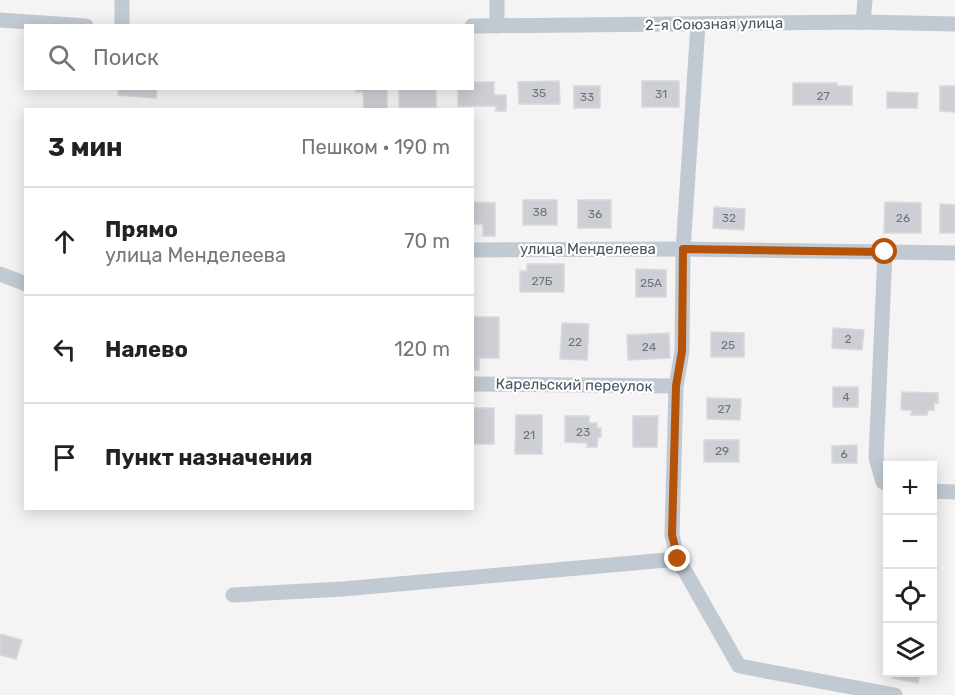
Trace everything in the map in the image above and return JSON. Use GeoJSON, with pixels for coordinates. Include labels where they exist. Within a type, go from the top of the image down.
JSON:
{"type":"FeatureCollection","features":[{"type":"Feature","properties":{"kind":"street"},"geometry":{"type":"LineString","coordinates":[[122,0],[122,24]]}},
{"type":"Feature","properties":{"kind":"street"},"geometry":{"type":"LineString","coordinates":[[497,0],[497,26]]}},
{"type":"Feature","properties":{"kind":"street"},"geometry":{"type":"LineString","coordinates":[[863,22],[865,0]]}},
{"type":"Feature","properties":{"kind":"street"},"geometry":{"type":"LineString","coordinates":[[0,20],[57,24]]}},
{"type":"Feature","properties":{"kind":"street","name":"2-я Союзная улица"},"geometry":{"type":"LineString","coordinates":[[474,26],[863,22],[955,24]]}},
{"type":"Feature","properties":{"kind":"street"},"geometry":{"type":"LineString","coordinates":[[698,25],[683,249],[682,351],[676,386],[672,535],[678,559],[740,666],[895,695]]}},
{"type":"Feature","properties":{"kind":"street","name":"улица Менделеева"},"geometry":{"type":"LineString","coordinates":[[474,250],[683,249],[955,253]]}},
{"type":"Feature","properties":{"kind":"street"},"geometry":{"type":"LineString","coordinates":[[883,482],[876,458],[885,252]]}},
{"type":"Feature","properties":{"kind":"street"},"geometry":{"type":"LineString","coordinates":[[0,274],[24,283]]}},
{"type":"Feature","properties":{"kind":"street","name":"Карельский переулок"},"geometry":{"type":"LineString","coordinates":[[474,384],[676,386]]}},
{"type":"Feature","properties":{"kind":"street"},"geometry":{"type":"LineString","coordinates":[[937,491],[955,492]]}},
{"type":"Feature","properties":{"kind":"street"},"geometry":{"type":"LineString","coordinates":[[233,595],[343,589],[678,559]]}},
{"type":"Feature","properties":{"kind":"building"},"geometry":{"type":"Polygon","coordinates":[[[559,81],[560,104],[519,104],[518,82],[559,81]]]}},
{"type":"Feature","properties":{"kind":"building"},"geometry":{"type":"Polygon","coordinates":[[[642,81],[679,81],[679,107],[642,107],[642,81]]]}},
{"type":"Feature","properties":{"kind":"building"},"geometry":{"type":"Polygon","coordinates":[[[474,82],[494,82],[494,95],[506,95],[506,111],[496,111],[496,106],[458,106],[458,90],[474,90],[474,82]]]}},
{"type":"Feature","properties":{"kind":"building"},"geometry":{"type":"Polygon","coordinates":[[[793,83],[837,83],[837,86],[852,86],[852,105],[793,105],[793,83]]]}},
{"type":"Feature","properties":{"kind":"building"},"geometry":{"type":"Polygon","coordinates":[[[574,86],[600,86],[600,108],[574,108],[574,86]]]}},
{"type":"Feature","properties":{"kind":"building"},"geometry":{"type":"Polygon","coordinates":[[[940,86],[955,86],[955,112],[940,111],[940,86]]]}},
{"type":"Feature","properties":{"kind":"building"},"geometry":{"type":"Polygon","coordinates":[[[118,90],[157,90],[156,98],[118,95],[118,90]]]}},
{"type":"Feature","properties":{"kind":"building"},"geometry":{"type":"Polygon","coordinates":[[[356,90],[387,90],[387,108],[364,108],[363,92],[356,92],[356,90]]]}},
{"type":"Feature","properties":{"kind":"building"},"geometry":{"type":"Polygon","coordinates":[[[399,90],[436,90],[436,107],[399,107],[399,90]]]}},
{"type":"Feature","properties":{"kind":"building"},"geometry":{"type":"Polygon","coordinates":[[[887,92],[918,93],[917,108],[887,108],[887,92]]]}},
{"type":"Feature","properties":{"kind":"building"},"geometry":{"type":"Polygon","coordinates":[[[523,200],[557,200],[557,225],[523,225],[523,200]]]}},
{"type":"Feature","properties":{"kind":"building"},"geometry":{"type":"Polygon","coordinates":[[[578,200],[611,200],[611,228],[578,228],[578,200]]]}},
{"type":"Feature","properties":{"kind":"building"},"geometry":{"type":"Polygon","coordinates":[[[474,202],[495,203],[495,236],[483,236],[483,224],[474,224],[474,202]]]}},
{"type":"Feature","properties":{"kind":"building"},"geometry":{"type":"Polygon","coordinates":[[[885,202],[921,203],[921,233],[884,233],[885,202]]]}},
{"type":"Feature","properties":{"kind":"building"},"geometry":{"type":"Polygon","coordinates":[[[940,204],[955,205],[955,233],[940,233],[940,204]]]}},
{"type":"Feature","properties":{"kind":"building"},"geometry":{"type":"Polygon","coordinates":[[[714,207],[745,209],[744,230],[713,228],[714,207]]]}},
{"type":"Feature","properties":{"kind":"building"},"geometry":{"type":"Polygon","coordinates":[[[527,264],[564,264],[564,292],[520,292],[520,271],[527,271],[527,264]]]}},
{"type":"Feature","properties":{"kind":"building"},"geometry":{"type":"Polygon","coordinates":[[[636,269],[666,270],[666,297],[636,297],[636,269]]]}},
{"type":"Feature","properties":{"kind":"building"},"geometry":{"type":"Polygon","coordinates":[[[474,317],[499,317],[499,358],[479,358],[479,370],[474,370],[474,317]]]}},
{"type":"Feature","properties":{"kind":"building"},"geometry":{"type":"Polygon","coordinates":[[[562,323],[589,324],[587,360],[560,359],[562,323]]]}},
{"type":"Feature","properties":{"kind":"building"},"geometry":{"type":"Polygon","coordinates":[[[833,328],[864,330],[862,350],[832,348],[833,328]]]}},
{"type":"Feature","properties":{"kind":"building"},"geometry":{"type":"Polygon","coordinates":[[[711,332],[744,333],[744,357],[711,357],[711,332]]]}},
{"type":"Feature","properties":{"kind":"building"},"geometry":{"type":"Polygon","coordinates":[[[669,333],[670,358],[628,360],[627,335],[669,333]]]}},
{"type":"Feature","properties":{"kind":"building"},"geometry":{"type":"Polygon","coordinates":[[[833,387],[858,387],[858,407],[833,407],[833,387]]]}},
{"type":"Feature","properties":{"kind":"building"},"geometry":{"type":"Polygon","coordinates":[[[902,392],[938,393],[938,403],[934,403],[934,410],[928,410],[927,415],[911,415],[912,410],[901,410],[902,392]]]}},
{"type":"Feature","properties":{"kind":"building"},"geometry":{"type":"Polygon","coordinates":[[[707,398],[741,399],[740,420],[707,419],[707,398]]]}},
{"type":"Feature","properties":{"kind":"building"},"geometry":{"type":"Polygon","coordinates":[[[474,408],[494,408],[494,444],[474,444],[474,408]]]}},
{"type":"Feature","properties":{"kind":"building"},"geometry":{"type":"Polygon","coordinates":[[[516,415],[542,415],[542,454],[515,454],[516,415]]]}},
{"type":"Feature","properties":{"kind":"building"},"geometry":{"type":"Polygon","coordinates":[[[565,416],[589,416],[589,423],[597,423],[597,428],[601,428],[601,437],[598,437],[597,447],[587,447],[587,443],[565,442],[565,416]]]}},
{"type":"Feature","properties":{"kind":"building"},"geometry":{"type":"Polygon","coordinates":[[[633,416],[658,416],[657,447],[633,447],[633,416]]]}},
{"type":"Feature","properties":{"kind":"building"},"geometry":{"type":"Polygon","coordinates":[[[704,440],[739,440],[739,462],[704,462],[704,440]]]}},
{"type":"Feature","properties":{"kind":"building"},"geometry":{"type":"Polygon","coordinates":[[[857,445],[857,463],[832,463],[832,446],[857,445]]]}},
{"type":"Feature","properties":{"kind":"building"},"geometry":{"type":"Polygon","coordinates":[[[0,634],[22,640],[16,659],[0,655],[0,634]]]}},
{"type":"Feature","properties":{"kind":"building"},"geometry":{"type":"Polygon","coordinates":[[[892,677],[919,677],[918,683],[892,677]]]}},
{"type":"Feature","properties":{"kind":"route"},"geometry":{"type":"LineString","coordinates":[[678,559],[672,535],[676,386],[682,351],[683,249],[885,252]]}}]}
